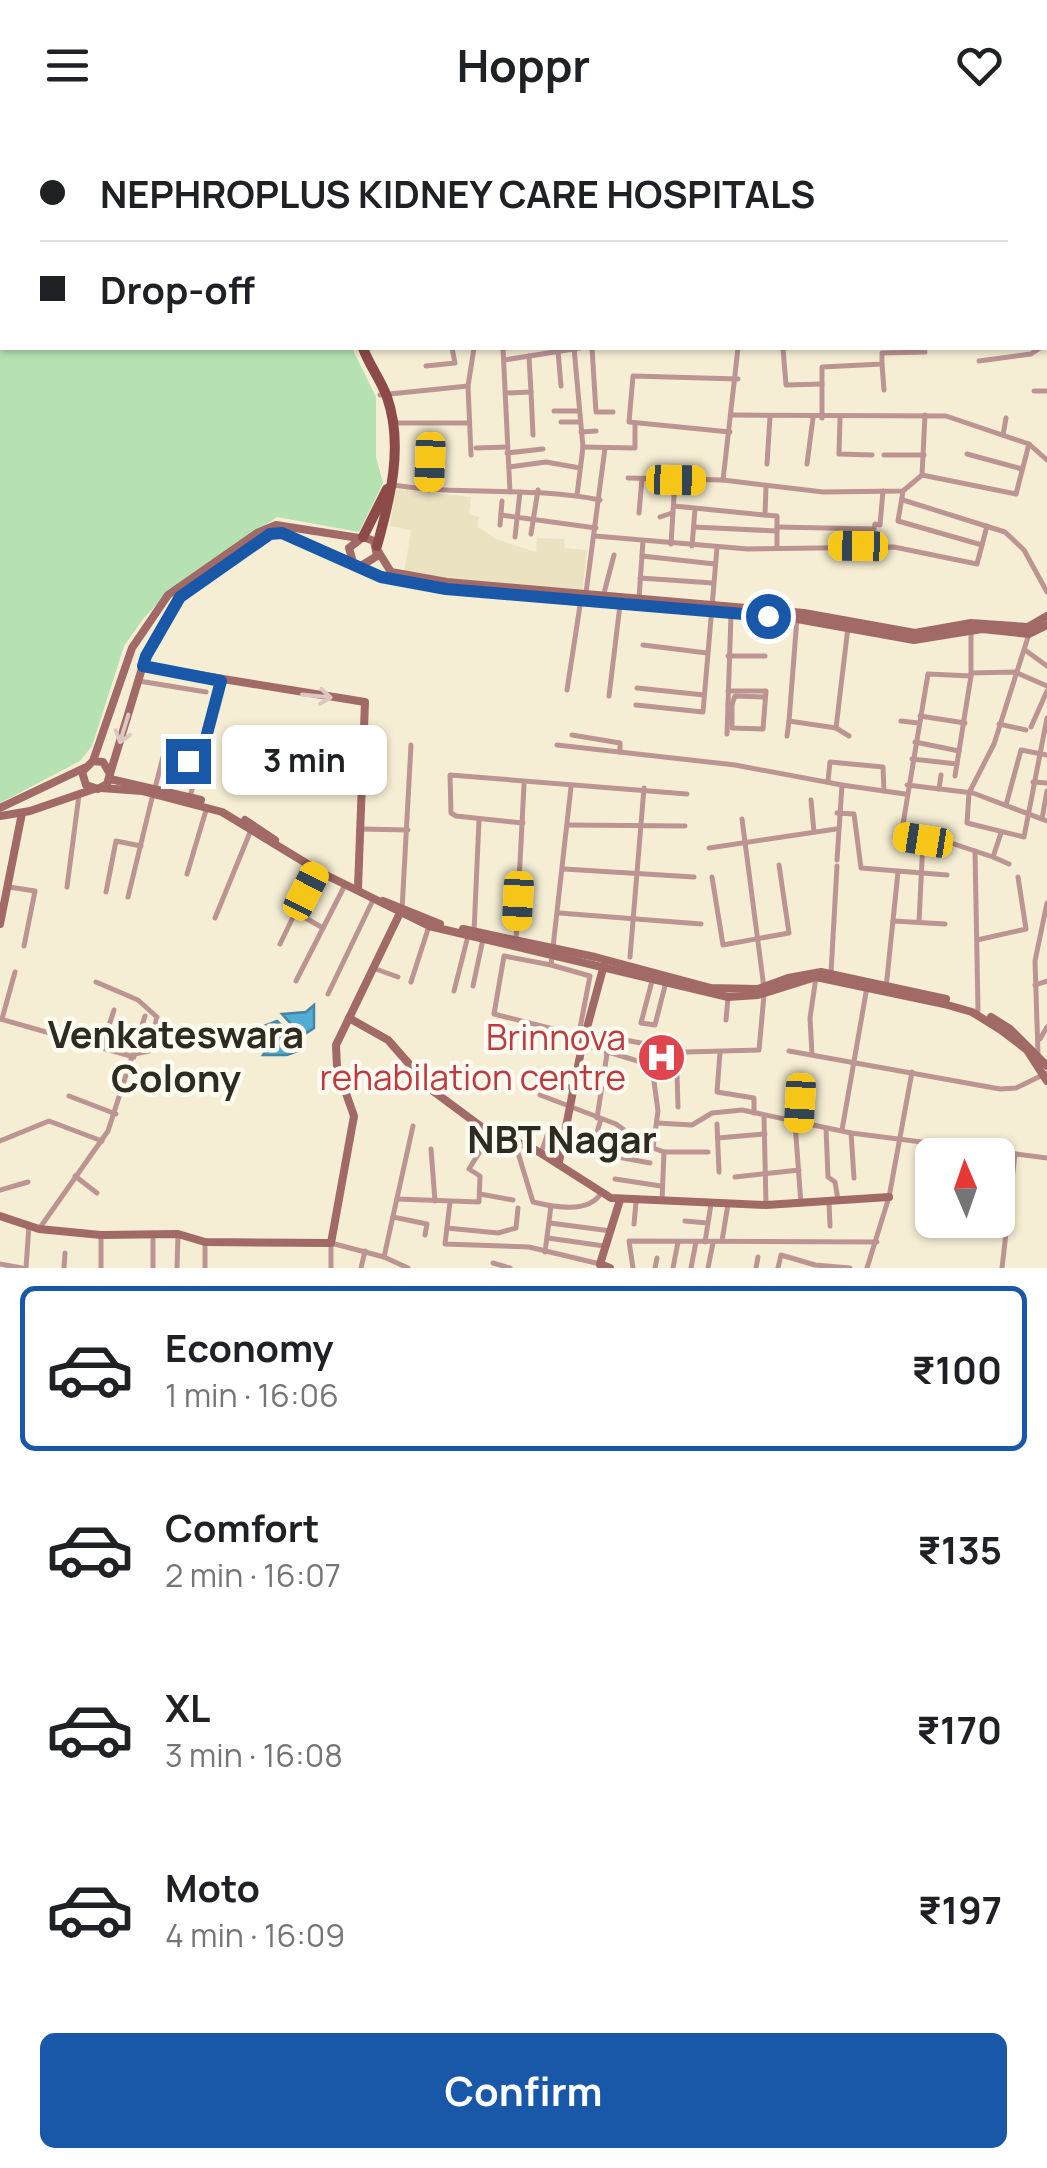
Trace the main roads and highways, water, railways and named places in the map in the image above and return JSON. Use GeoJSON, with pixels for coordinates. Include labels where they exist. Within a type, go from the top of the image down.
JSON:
{"type":"FeatureCollection","features":[{"type":"Feature","properties":{"kind":"main road"},"geometry":{"type":"LineString","coordinates":[[357,564],[371,564],[393,486],[392,423],[361,350]]}},
{"type":"Feature","properties":{"kind":"main road"},"geometry":{"type":"LineString","coordinates":[[357,564],[349,548],[361,537],[387,490],[387,418],[383,395]]}},
{"type":"Feature","properties":{"kind":"main road"},"geometry":{"type":"LineString","coordinates":[[2,813],[94,761],[132,648],[148,620],[186,580],[257,532],[282,529],[361,537],[378,548],[389,575]]}},
{"type":"Feature","properties":{"kind":"main road"},"geometry":{"type":"LineString","coordinates":[[98,788],[110,776],[143,666],[160,627],[180,597],[282,529],[357,564],[446,589],[638,599],[925,634],[971,626],[1028,627],[1047,616]]}},
{"type":"Feature","properties":{"kind":"main road"},"geometry":{"type":"LineString","coordinates":[[583,596],[620,604],[711,607],[797,616]]}},
{"type":"Feature","properties":{"kind":"main road"},"geometry":{"type":"LineString","coordinates":[[971,626],[1029,634],[1047,624]]}},
{"type":"Feature","properties":{"kind":"main road"},"geometry":{"type":"LineString","coordinates":[[143,666],[365,702],[358,888]]}},
{"type":"Feature","properties":{"kind":"main road"},"geometry":{"type":"LineString","coordinates":[[94,761],[103,762],[110,776],[207,807],[372,900],[483,940],[554,951],[711,988],[764,991],[806,972],[831,972],[978,1010],[1038,1054],[1046,1074]]}},
{"type":"Feature","properties":{"kind":"main road"},"geometry":{"type":"LineString","coordinates":[[84,768],[84,781],[98,788]]}},
{"type":"Feature","properties":{"kind":"main road"},"geometry":{"type":"LineString","coordinates":[[2,813],[22,813],[98,788],[190,797],[226,809],[428,926],[516,940],[728,997],[816,978],[886,987],[979,1016],[1022,1046],[1046,1074]]}},
{"type":"Feature","properties":{"kind":"main road"},"geometry":{"type":"LineString","coordinates":[[0,911],[12,831],[2,813]]}},
{"type":"Feature","properties":{"kind":"main road"},"geometry":{"type":"LineString","coordinates":[[0,924],[22,813]]}},
{"type":"Feature","properties":{"kind":"main road"},"geometry":{"type":"LineString","coordinates":[[0,1216],[34,1227],[102,1236],[178,1234],[205,1242],[331,1244],[354,1116],[337,1068],[336,1045],[400,912]]}},
{"type":"Feature","properties":{"kind":"main road"},"geometry":{"type":"LineString","coordinates":[[559,1162],[582,1044],[604,965]]}},
{"type":"Feature","properties":{"kind":"main road"},"geometry":{"type":"LineString","coordinates":[[349,1018],[388,1040],[433,1091],[491,1134],[559,1162],[620,1200],[766,1205],[889,1197]]}},
{"type":"Feature","properties":{"kind":"main road"},"geometry":{"type":"LineString","coordinates":[[603,1267],[620,1200]]}},
{"type":"Feature","properties":{"kind":"water"},"geometry":{"type":"Polygon","coordinates":[[[314,1005],[314,1028],[299,1038],[303,1049],[287,1055],[263,1055],[271,1043],[264,1026],[277,1021],[288,1031],[292,1025],[282,1014],[306,1012],[314,1005]]]}},
{"type":"Feature","properties":{"kind":"place","name":"Brinnova rehabilation centre"},"geometry":{"type":"Point","coordinates":[661,1057]}},
{"type":"Feature","properties":{"kind":"district","name":"Venkateswara Colony"},"geometry":{"type":"Point","coordinates":[176,1054]}},
{"type":"Feature","properties":{"kind":"district","name":"NBT Nagar"},"geometry":{"type":"Point","coordinates":[562,1138]}}]}
